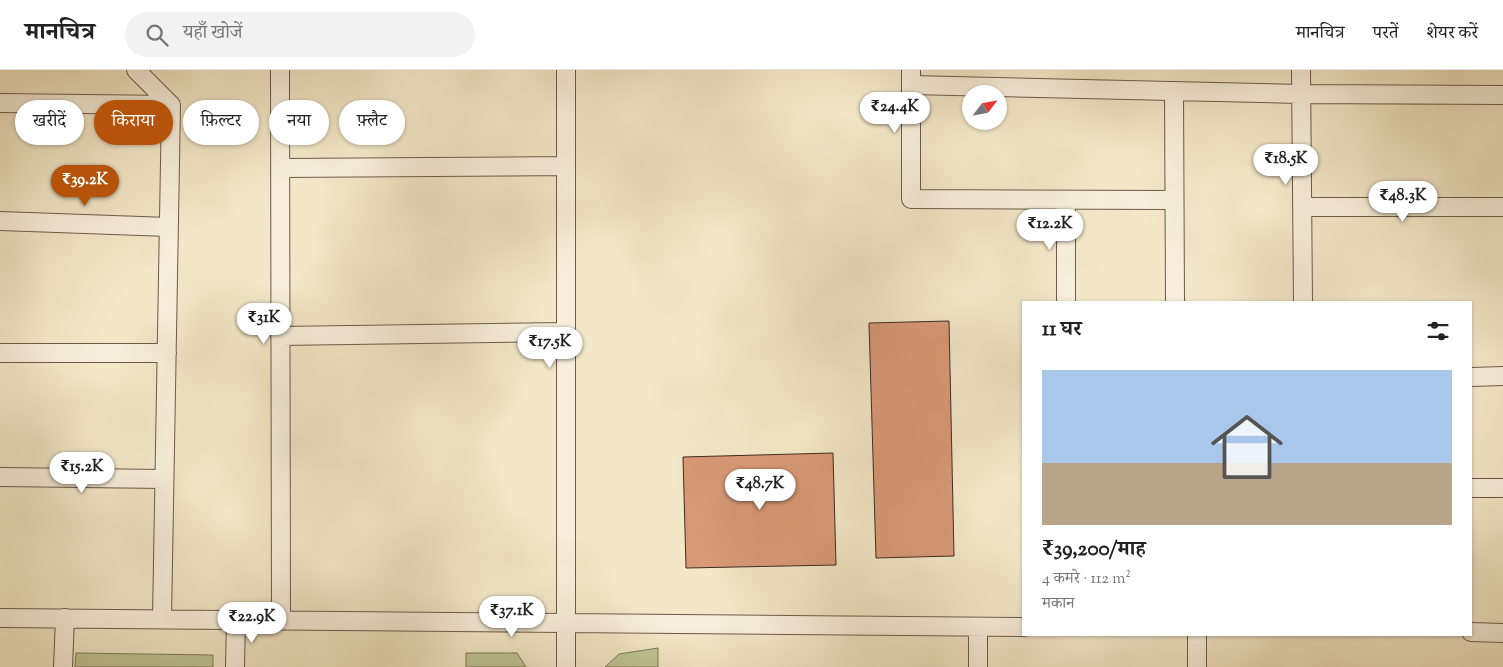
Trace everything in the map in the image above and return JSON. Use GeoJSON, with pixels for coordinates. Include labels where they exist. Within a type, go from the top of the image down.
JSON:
{"type":"FeatureCollection","features":[{"type":"Feature","properties":{"kind":"street"},"geometry":{"type":"LineString","coordinates":[[136,70],[167,100]]}},
{"type":"Feature","properties":{"kind":"street"},"geometry":{"type":"LineString","coordinates":[[280,70],[281,620]]}},
{"type":"Feature","properties":{"kind":"street"},"geometry":{"type":"LineString","coordinates":[[566,70],[566,667]]}},
{"type":"Feature","properties":{"kind":"street"},"geometry":{"type":"LineString","coordinates":[[1301,70],[1303,301]]}},
{"type":"Feature","properties":{"kind":"street"},"geometry":{"type":"LineString","coordinates":[[1174,200],[911,199],[911,78],[1174,91],[1503,95]]}},
{"type":"Feature","properties":{"kind":"street"},"geometry":{"type":"LineString","coordinates":[[1174,91],[1175,301]]}},
{"type":"Feature","properties":{"kind":"street"},"geometry":{"type":"LineString","coordinates":[[0,103],[94,104]]}},
{"type":"Feature","properties":{"kind":"street"},"geometry":{"type":"LineString","coordinates":[[162,619],[170,145]]}},
{"type":"Feature","properties":{"kind":"street"},"geometry":{"type":"LineString","coordinates":[[280,168],[566,166]]}},
{"type":"Feature","properties":{"kind":"street"},"geometry":{"type":"LineString","coordinates":[[1066,200],[1066,301]]}},
{"type":"Feature","properties":{"kind":"street"},"geometry":{"type":"LineString","coordinates":[[1302,207],[1503,207]]}},
{"type":"Feature","properties":{"kind":"street"},"geometry":{"type":"LineString","coordinates":[[0,221],[169,227]]}},
{"type":"Feature","properties":{"kind":"street"},"geometry":{"type":"LineString","coordinates":[[280,336],[566,332]]}},
{"type":"Feature","properties":{"kind":"street"},"geometry":{"type":"LineString","coordinates":[[0,352],[167,353]]}},
{"type":"Feature","properties":{"kind":"street"},"geometry":{"type":"LineString","coordinates":[[1472,377],[1503,376]]}},
{"type":"Feature","properties":{"kind":"street"},"geometry":{"type":"LineString","coordinates":[[0,477],[164,478]]}},
{"type":"Feature","properties":{"kind":"street"},"geometry":{"type":"LineString","coordinates":[[1472,488],[1503,488]]}},
{"type":"Feature","properties":{"kind":"street"},"geometry":{"type":"LineString","coordinates":[[0,618],[1022,627]]}},
{"type":"Feature","properties":{"kind":"street"},"geometry":{"type":"LineString","coordinates":[[62,667],[65,618]]}},
{"type":"Feature","properties":{"kind":"street"},"geometry":{"type":"LineString","coordinates":[[235,667],[236,620]]}},
{"type":"Feature","properties":{"kind":"street"},"geometry":{"type":"LineString","coordinates":[[978,627],[978,667]]}},
{"type":"Feature","properties":{"kind":"street"},"geometry":{"type":"LineString","coordinates":[[1472,632],[1503,632]]}},
{"type":"Feature","properties":{"kind":"street"},"geometry":{"type":"LineString","coordinates":[[1198,636],[1198,667]]}},
{"type":"Feature","properties":{"kind":"green space"},"geometry":{"type":"Polygon","coordinates":[[[658,648],[658,667],[605,667],[619,654],[658,648]]]}},
{"type":"Feature","properties":{"kind":"green space"},"geometry":{"type":"Polygon","coordinates":[[[76,653],[213,655],[213,667],[75,667],[76,653]]]}},
{"type":"Feature","properties":{"kind":"green space"},"geometry":{"type":"Polygon","coordinates":[[[466,653],[517,653],[526,667],[466,667],[466,653]]]}},
{"type":"Feature","properties":{"kind":"building"},"geometry":{"type":"Polygon","coordinates":[[[949,321],[954,556],[876,558],[869,323],[949,321]]]}},
{"type":"Feature","properties":{"kind":"building"},"geometry":{"type":"Polygon","coordinates":[[[833,453],[836,565],[686,568],[683,457],[833,453]]]}}]}
